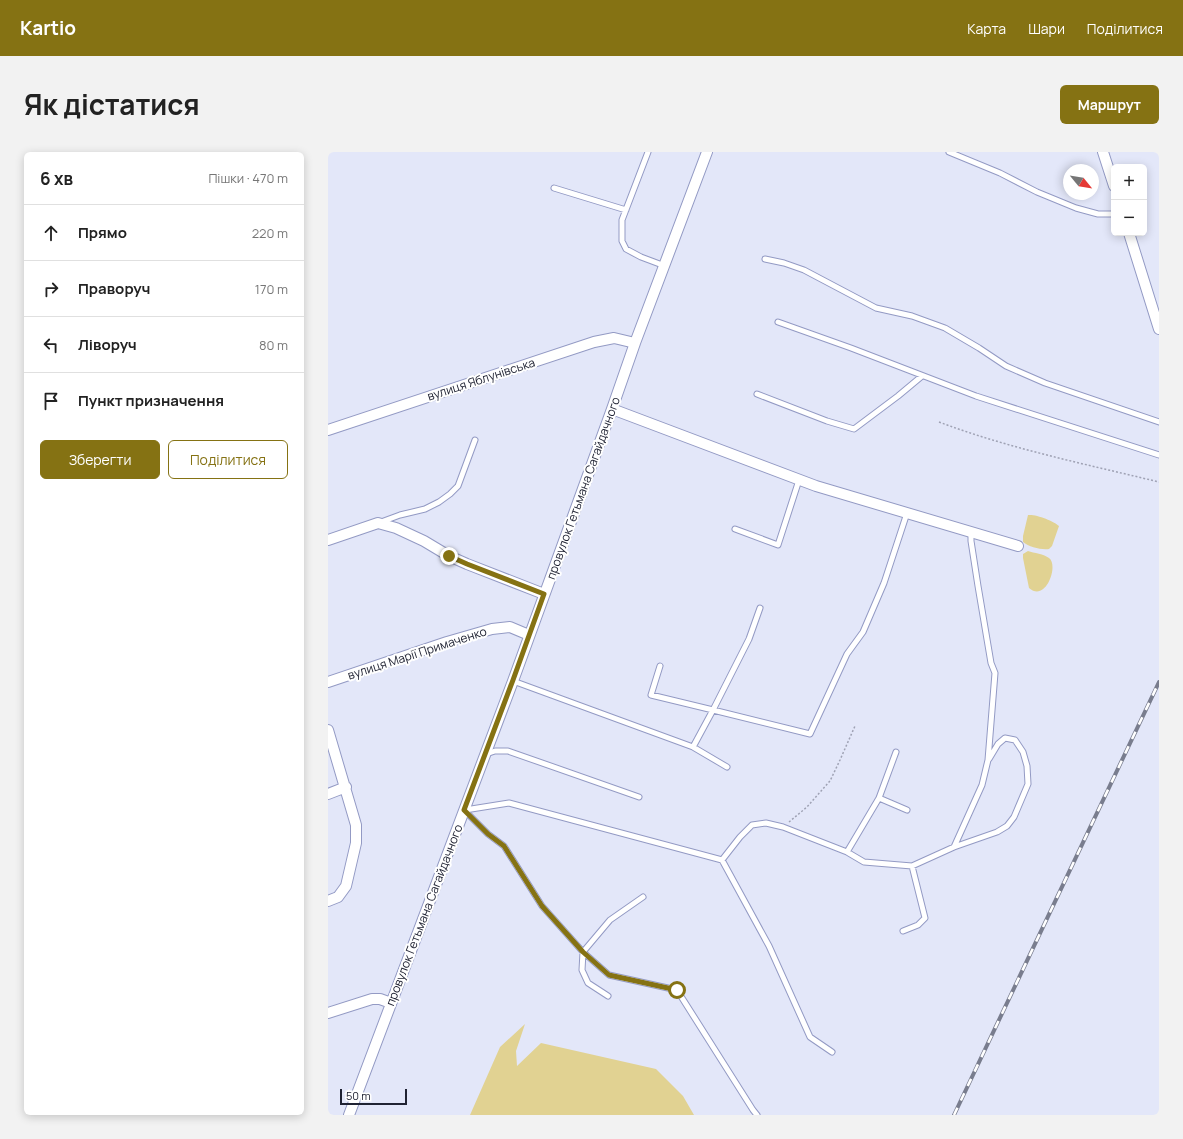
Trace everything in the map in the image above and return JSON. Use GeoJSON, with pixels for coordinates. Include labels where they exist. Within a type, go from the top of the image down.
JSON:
{"type":"FeatureCollection","features":[{"type":"Feature","properties":{"kind":"street","name":"провулок Гетьмана Сагайдачного"},"geometry":{"type":"LineString","coordinates":[[348,1115],[513,680],[635,343],[707,152]]}},
{"type":"Feature","properties":{"kind":"street"},"geometry":{"type":"LineString","coordinates":[[1103,152],[1111,177]]}},
{"type":"Feature","properties":{"kind":"street"},"geometry":{"type":"LineString","coordinates":[[1130,236],[1159,329]]}},
{"type":"Feature","properties":{"kind":"street","name":"вулиця Яблунівська"},"geometry":{"type":"LineString","coordinates":[[328,430],[594,342],[614,338],[635,343]]}},
{"type":"Feature","properties":{"kind":"street"},"geometry":{"type":"LineString","coordinates":[[612,409],[816,486],[1018,546]]}},
{"type":"Feature","properties":{"kind":"street"},"geometry":{"type":"LineString","coordinates":[[328,540],[378,523],[396,528],[467,564],[544,594]]}},
{"type":"Feature","properties":{"kind":"street","name":"вулиця Марії Примаченко"},"geometry":{"type":"LineString","coordinates":[[328,682],[447,642],[492,629],[510,627],[529,635]]}},
{"type":"Feature","properties":{"kind":"street"},"geometry":{"type":"LineString","coordinates":[[328,730],[356,825],[356,844],[346,886],[338,897],[328,901]]}},
{"type":"Feature","properties":{"kind":"street"},"geometry":{"type":"LineString","coordinates":[[328,794],[346,788]]}},
{"type":"Feature","properties":{"kind":"street"},"geometry":{"type":"LineString","coordinates":[[328,1012],[372,999],[380,999],[391,1003]]}},
{"type":"Feature","properties":{"kind":"lane"},"geometry":{"type":"LineString","coordinates":[[648,152],[622,220],[622,241],[626,249],[641,257],[665,266]]}},
{"type":"Feature","properties":{"kind":"lane"},"geometry":{"type":"LineString","coordinates":[[949,152],[1000,173],[1037,192],[1076,208],[1098,214],[1111,214]]}},
{"type":"Feature","properties":{"kind":"lane"},"geometry":{"type":"LineString","coordinates":[[554,188],[626,210]]}},
{"type":"Feature","properties":{"kind":"lane"},"geometry":{"type":"LineString","coordinates":[[765,259],[784,263],[804,270],[876,308],[912,316],[945,328],[1006,366],[1045,383],[1159,422]]}},
{"type":"Feature","properties":{"kind":"lane"},"geometry":{"type":"LineString","coordinates":[[778,322],[976,396],[1159,455]]}},
{"type":"Feature","properties":{"kind":"lane"},"geometry":{"type":"LineString","coordinates":[[757,394],[827,421],[854,429],[922,376]]}},
{"type":"Feature","properties":{"kind":"lane"},"geometry":{"type":"LineString","coordinates":[[378,523],[400,515],[425,509],[439,502],[450,494],[458,486],[475,440]]}},
{"type":"Feature","properties":{"kind":"lane"},"geometry":{"type":"LineString","coordinates":[[735,529],[778,545],[799,480]]}},
{"type":"Feature","properties":{"kind":"lane"},"geometry":{"type":"LineString","coordinates":[[660,666],[651,695],[810,734],[847,654],[863,632],[884,583],[907,513]]}},
{"type":"Feature","properties":{"kind":"lane"},"geometry":{"type":"LineString","coordinates":[[954,847],[982,785],[988,760],[995,673],[991,663],[971,541],[971,532]]}},
{"type":"Feature","properties":{"kind":"lane"},"geometry":{"type":"LineString","coordinates":[[693,747],[749,639],[760,608]]}},
{"type":"Feature","properties":{"kind":"lane"},"geometry":{"type":"LineString","coordinates":[[513,680],[693,747],[727,767]]}},
{"type":"Feature","properties":{"kind":"lane"},"geometry":{"type":"LineString","coordinates":[[722,860],[740,837],[752,825],[766,823],[783,827],[847,852],[864,862],[912,866],[954,847],[997,832],[1007,826],[1014,817],[1028,784],[1027,766],[1023,752],[1015,740],[1005,738],[998,744],[988,760]]}},
{"type":"Feature","properties":{"kind":"lane"},"geometry":{"type":"LineString","coordinates":[[484,755],[495,751],[508,751],[639,797]]}},
{"type":"Feature","properties":{"kind":"lane"},"geometry":{"type":"LineString","coordinates":[[847,852],[879,798],[896,752]]}},
{"type":"Feature","properties":{"kind":"lane"},"geometry":{"type":"LineString","coordinates":[[879,798],[907,810]]}},
{"type":"Feature","properties":{"kind":"lane"},"geometry":{"type":"LineString","coordinates":[[464,810],[509,803],[722,860],[769,946],[810,1037],[832,1052]]}},
{"type":"Feature","properties":{"kind":"lane"},"geometry":{"type":"LineString","coordinates":[[464,810],[488,834],[504,846],[542,906],[583,952],[609,975],[677,990],[757,1115]]}},
{"type":"Feature","properties":{"kind":"lane"},"geometry":{"type":"LineString","coordinates":[[903,931],[918,925],[925,918],[912,866]]}},
{"type":"Feature","properties":{"kind":"lane"},"geometry":{"type":"LineString","coordinates":[[608,996],[588,983],[582,970],[583,952],[610,920],[643,897]]}},
{"type":"Feature","properties":{"kind":"path"},"geometry":{"type":"LineString","coordinates":[[939,422],[970,434],[1039,453],[1159,482]]}},
{"type":"Feature","properties":{"kind":"path"},"geometry":{"type":"LineString","coordinates":[[783,827],[807,807],[830,781],[855,726]]}},
{"type":"Feature","properties":{"kind":"shaded area"},"geometry":{"type":"Polygon","coordinates":[[[1028,515],[1045,518],[1059,526],[1052,546],[1049,549],[1035,548],[1023,542],[1028,515]]]}},
{"type":"Feature","properties":{"kind":"shaded area"},"geometry":{"type":"Polygon","coordinates":[[[1028,551],[1049,558],[1052,562],[1052,575],[1041,591],[1035,591],[1029,588],[1023,558],[1023,554],[1028,551]]]}},
{"type":"Feature","properties":{"kind":"shaded area"},"geometry":{"type":"Polygon","coordinates":[[[525,1024],[516,1051],[517,1066],[541,1043],[656,1069],[683,1096],[694,1115],[470,1115],[500,1047],[525,1024]]]}},
{"type":"Feature","properties":{"kind":"railway"},"geometry":{"type":"LineString","coordinates":[[954,1115],[1159,682]]}},
{"type":"Feature","properties":{"kind":"route"},"geometry":{"type":"LineString","coordinates":[[449,556],[544,594],[464,810],[488,834],[504,846],[542,906],[583,952],[609,975],[677,990]]}}]}
